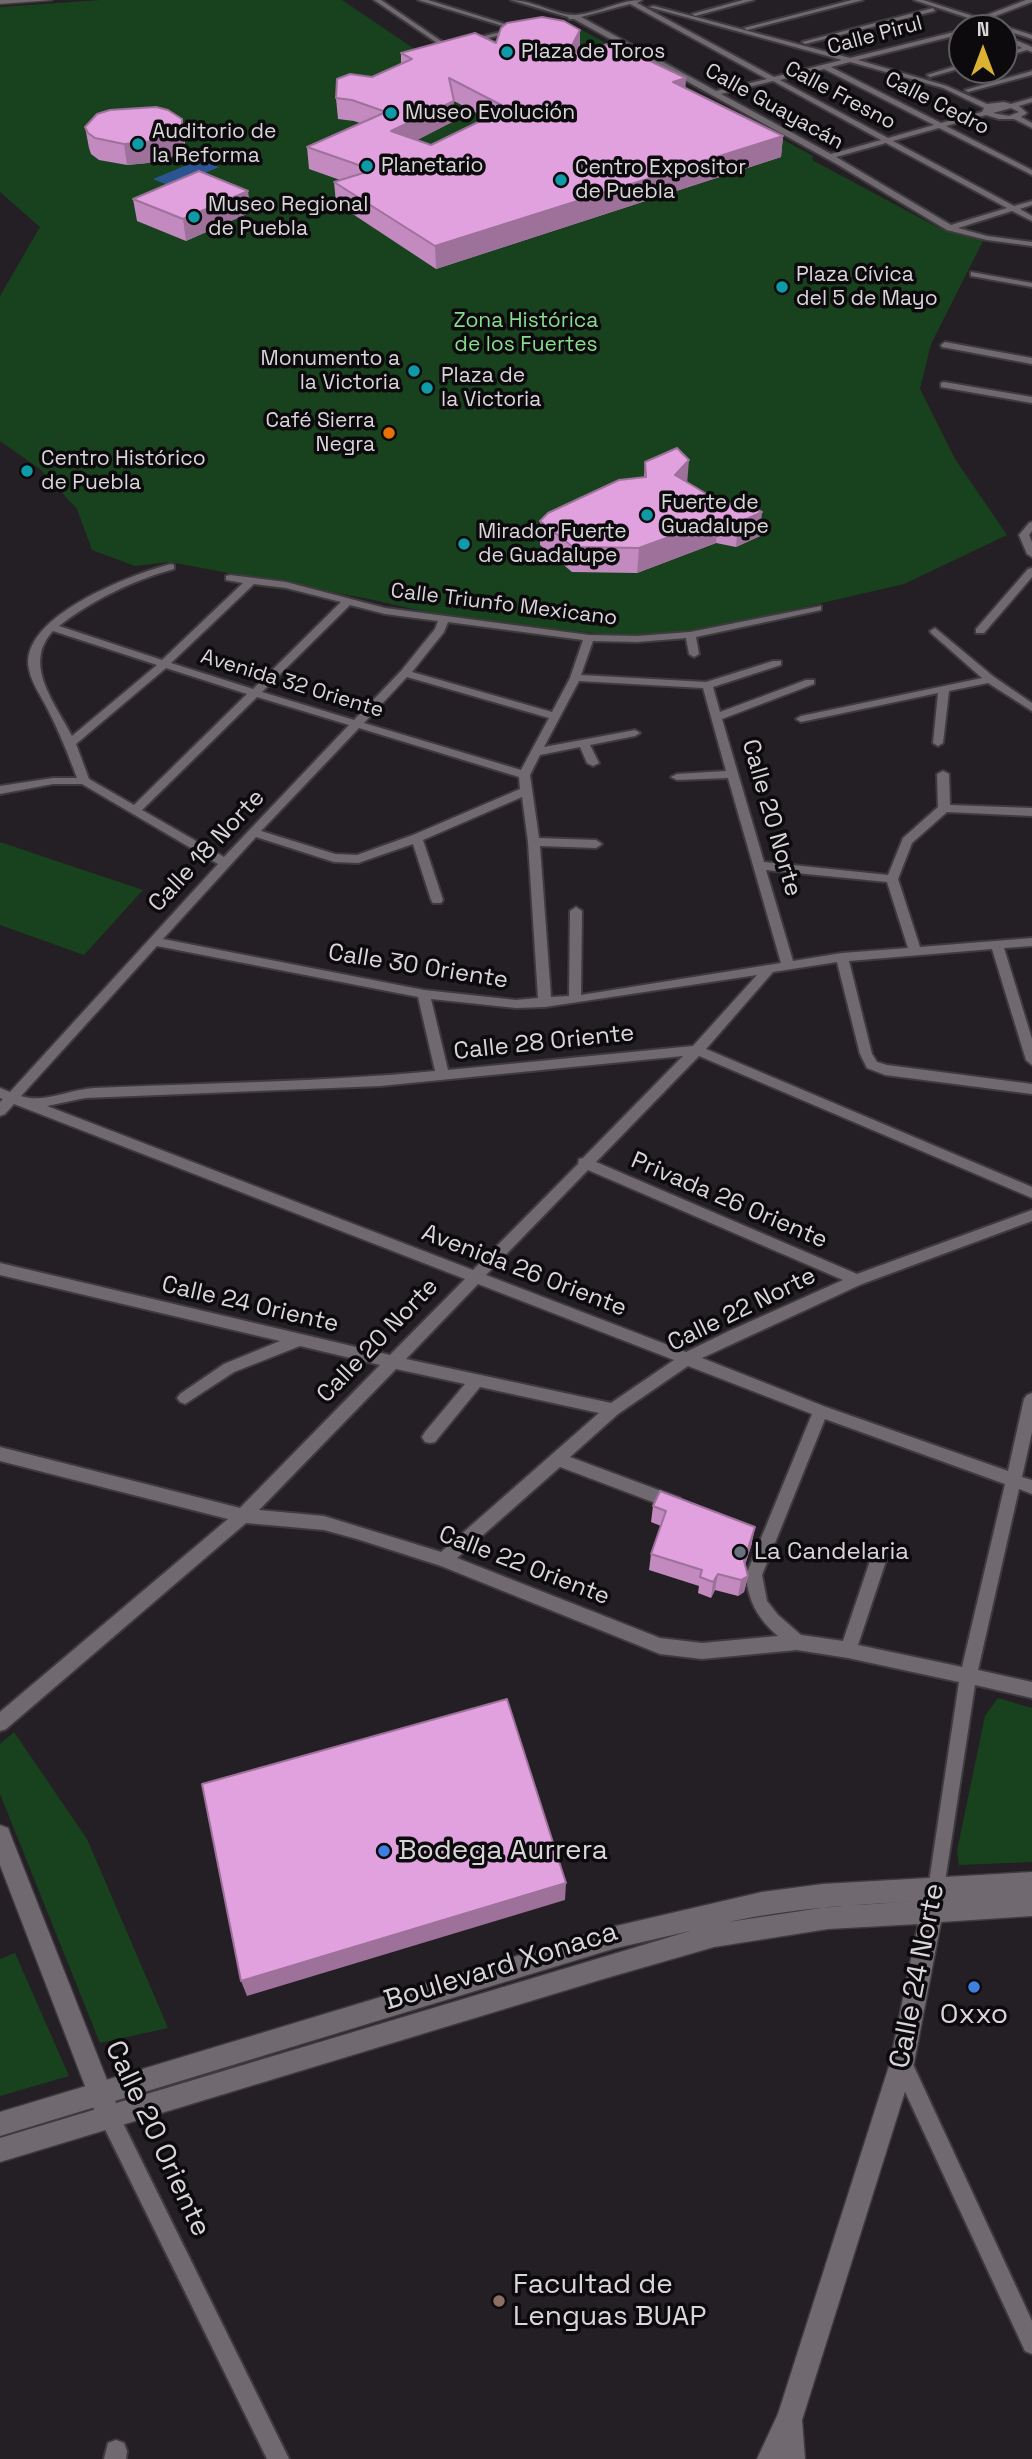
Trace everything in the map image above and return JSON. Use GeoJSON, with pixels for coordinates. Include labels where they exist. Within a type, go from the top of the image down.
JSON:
{"type":"FeatureCollection","features":[{"type":"Feature","properties":{"kind":"main road"},"geometry":{"type":"LineString","coordinates":[[0,2],[48,0]]}},
{"type":"Feature","properties":{"kind":"main road","name":"Calle 20 Oriente"},"geometry":{"type":"LineString","coordinates":[[0,1836],[110,2118]]}},
{"type":"Feature","properties":{"kind":"main road","name":"Boulevard Xonaca"},"geometry":{"type":"LineString","coordinates":[[0,2150],[614,1963],[714,1936],[1032,1883]]}},
{"type":"Feature","properties":{"kind":"main road","name":"Boulevard Xonaca"},"geometry":{"type":"LineString","coordinates":[[0,2124],[616,1937],[762,1903],[823,1895],[1032,1905]]}},
{"type":"Feature","properties":{"kind":"main road","name":"Calle 24 Norte"},"geometry":{"type":"LineString","coordinates":[[771,2459],[790,2417],[902,2063],[934,1901]]}},
{"type":"Feature","properties":{"kind":"main road"},"geometry":{"type":"LineString","coordinates":[[790,2417],[791,2459]]}},
{"type":"Feature","properties":{"kind":"street"},"geometry":{"type":"LineString","coordinates":[[377,0],[446,47],[523,26],[508,26],[439,42]]}},
{"type":"Feature","properties":{"kind":"street"},"geometry":{"type":"LineString","coordinates":[[421,0],[508,26]]}},
{"type":"Feature","properties":{"kind":"street"},"geometry":{"type":"LineString","coordinates":[[514,0],[562,17],[631,0],[695,14],[718,23],[747,28],[945,87],[989,108]]}},
{"type":"Feature","properties":{"kind":"street"},"geometry":{"type":"LineString","coordinates":[[549,17],[575,17],[631,0],[805,42],[948,82]]}},
{"type":"Feature","properties":{"kind":"street","name":"Calle Fresno"},"geometry":{"type":"LineString","coordinates":[[631,0],[773,80],[1032,219]]}},
{"type":"Feature","properties":{"kind":"street"},"geometry":{"type":"LineString","coordinates":[[695,14],[751,0]]}},
{"type":"Feature","properties":{"kind":"street"},"geometry":{"type":"LineString","coordinates":[[747,28],[860,0]]}},
{"type":"Feature","properties":{"kind":"street"},"geometry":{"type":"LineString","coordinates":[[805,42],[931,7],[938,0]]}},
{"type":"Feature","properties":{"kind":"street"},"geometry":{"type":"LineString","coordinates":[[1005,14],[1032,0]]}},
{"type":"Feature","properties":{"kind":"street"},"geometry":{"type":"LineString","coordinates":[[913,1],[949,14]]}},
{"type":"Feature","properties":{"kind":"street","name":"Calle Guayacán"},"geometry":{"type":"LineString","coordinates":[[575,17],[828,156],[953,229]]}},
{"type":"Feature","properties":{"kind":"street","name":"Calle Pirul"},"geometry":{"type":"LineString","coordinates":[[714,94],[948,36]]}},
{"type":"Feature","properties":{"kind":"street","name":"Calle Cedro"},"geometry":{"type":"LineString","coordinates":[[826,67],[942,124],[1032,173]]}},
{"type":"Feature","properties":{"kind":"street"},"geometry":{"type":"LineString","coordinates":[[930,75],[948,70]]}},
{"type":"Feature","properties":{"kind":"street"},"geometry":{"type":"LineString","coordinates":[[968,90],[1032,73]]}},
{"type":"Feature","properties":{"kind":"street"},"geometry":{"type":"LineString","coordinates":[[945,87],[954,84],[968,90],[989,108],[995,117]]}},
{"type":"Feature","properties":{"kind":"street"},"geometry":{"type":"LineString","coordinates":[[828,156],[989,108],[1032,100]]}},
{"type":"Feature","properties":{"kind":"street"},"geometry":{"type":"LineString","coordinates":[[1013,105],[1022,109]]}},
{"type":"Feature","properties":{"kind":"street"},"geometry":{"type":"LineString","coordinates":[[838,162],[892,144],[1032,107]]}},
{"type":"Feature","properties":{"kind":"street"},"geometry":{"type":"LineString","coordinates":[[995,117],[1015,117],[1021,115],[1022,109]]}},
{"type":"Feature","properties":{"kind":"street"},"geometry":{"type":"LineString","coordinates":[[1015,117],[1032,126]]}},
{"type":"Feature","properties":{"kind":"street"},"geometry":{"type":"LineString","coordinates":[[953,229],[1032,203]]}},
{"type":"Feature","properties":{"kind":"street"},"geometry":{"type":"LineString","coordinates":[[953,229],[1032,244]]}},
{"type":"Feature","properties":{"kind":"street"},"geometry":{"type":"LineString","coordinates":[[974,274],[1032,285]]}},
{"type":"Feature","properties":{"kind":"street"},"geometry":{"type":"LineString","coordinates":[[945,345],[1029,360],[1032,348]]}},
{"type":"Feature","properties":{"kind":"street"},"geometry":{"type":"LineString","coordinates":[[944,385],[1032,400]]}},
{"type":"Feature","properties":{"kind":"street"},"geometry":{"type":"LineString","coordinates":[[1032,525],[1024,535],[1032,554]]}},
{"type":"Feature","properties":{"kind":"street"},"geometry":{"type":"LineString","coordinates":[[84,781],[70,743],[34,671],[33,658],[38,641],[65,616],[140,576],[170,567]]}},
{"type":"Feature","properties":{"kind":"street"},"geometry":{"type":"LineString","coordinates":[[980,631],[1032,571]]}},
{"type":"Feature","properties":{"kind":"street","name":"Calle Triunfo Mexicano"},"geometry":{"type":"LineString","coordinates":[[230,578],[286,585],[385,611],[589,638],[636,639],[690,635],[817,608]]}},
{"type":"Feature","properties":{"kind":"street"},"geometry":{"type":"LineString","coordinates":[[70,743],[163,665],[251,581]]}},
{"type":"Feature","properties":{"kind":"street"},"geometry":{"type":"LineString","coordinates":[[136,810],[347,602]]}},
{"type":"Feature","properties":{"kind":"street","name":"Calle 18 Norte"},"geometry":{"type":"LineString","coordinates":[[0,1111],[6,1096],[405,673],[440,630],[444,620]]}},
{"type":"Feature","properties":{"kind":"street","name":"Avenida 32 Oriente"},"geometry":{"type":"LineString","coordinates":[[51,627],[163,665],[524,775]]}},
{"type":"Feature","properties":{"kind":"street"},"geometry":{"type":"LineString","coordinates":[[935,631],[990,679],[1032,708]]}},
{"type":"Feature","properties":{"kind":"street"},"geometry":{"type":"LineString","coordinates":[[690,635],[694,654]]}},
{"type":"Feature","properties":{"kind":"street"},"geometry":{"type":"LineString","coordinates":[[545,1003],[534,842],[524,775],[575,678],[589,638]]}},
{"type":"Feature","properties":{"kind":"street"},"geometry":{"type":"LineString","coordinates":[[575,678],[707,685],[777,663]]}},
{"type":"Feature","properties":{"kind":"street"},"geometry":{"type":"LineString","coordinates":[[405,673],[553,716]]}},
{"type":"Feature","properties":{"kind":"street"},"geometry":{"type":"LineString","coordinates":[[801,719],[990,679]]}},
{"type":"Feature","properties":{"kind":"street"},"geometry":{"type":"LineString","coordinates":[[717,717],[810,682]]}},
{"type":"Feature","properties":{"kind":"street","name":"Calle 20 Norte"},"geometry":{"type":"LineString","coordinates":[[707,685],[788,964]]}},
{"type":"Feature","properties":{"kind":"street"},"geometry":{"type":"LineString","coordinates":[[938,743],[944,688]]}},
{"type":"Feature","properties":{"kind":"street"},"geometry":{"type":"LineString","coordinates":[[537,752],[635,733]]}},
{"type":"Feature","properties":{"kind":"street"},"geometry":{"type":"LineString","coordinates":[[584,743],[593,763]]}},
{"type":"Feature","properties":{"kind":"street"},"geometry":{"type":"LineString","coordinates":[[677,777],[732,774]]}},
{"type":"Feature","properties":{"kind":"street"},"geometry":{"type":"LineString","coordinates":[[943,774],[944,808]]}},
{"type":"Feature","properties":{"kind":"street"},"geometry":{"type":"LineString","coordinates":[[0,790],[53,781],[84,781],[225,863]]}},
{"type":"Feature","properties":{"kind":"street"},"geometry":{"type":"LineString","coordinates":[[254,834],[346,860],[417,838],[526,791]]}},
{"type":"Feature","properties":{"kind":"street"},"geometry":{"type":"LineString","coordinates":[[915,951],[892,879],[900,853],[908,841],[944,808],[1032,812]]}},
{"type":"Feature","properties":{"kind":"street"},"geometry":{"type":"LineString","coordinates":[[417,838],[437,900]]}},
{"type":"Feature","properties":{"kind":"street"},"geometry":{"type":"LineString","coordinates":[[534,842],[596,844]]}},
{"type":"Feature","properties":{"kind":"street"},"geometry":{"type":"LineString","coordinates":[[758,865],[892,879]]}},
{"type":"Feature","properties":{"kind":"street"},"geometry":{"type":"LineString","coordinates":[[575,1000],[576,911]]}},
{"type":"Feature","properties":{"kind":"street","name":"Calle 30 Oriente"},"geometry":{"type":"LineString","coordinates":[[155,941],[494,1004],[575,1000],[842,957],[1032,942]]}},
{"type":"Feature","properties":{"kind":"street"},"geometry":{"type":"LineString","coordinates":[[997,945],[1032,1060]]}},
{"type":"Feature","properties":{"kind":"street"},"geometry":{"type":"LineString","coordinates":[[842,957],[866,1054],[872,1065],[885,1070],[1032,1090]]}},
{"type":"Feature","properties":{"kind":"street","name":"Calle 20 Norte"},"geometry":{"type":"LineString","coordinates":[[0,1723],[243,1516],[696,1050],[769,969]]}},
{"type":"Feature","properties":{"kind":"street"},"geometry":{"type":"LineString","coordinates":[[424,993],[443,1076]]}},
{"type":"Feature","properties":{"kind":"street","name":"Calle 28 Oriente"},"geometry":{"type":"LineString","coordinates":[[32,1104],[85,1093],[380,1082],[696,1050],[1032,1193]]}},
{"type":"Feature","properties":{"kind":"street","name":"Avenida 26 Oriente"},"geometry":{"type":"LineString","coordinates":[[6,1096],[687,1359],[1032,1487]]}},
{"type":"Feature","properties":{"kind":"street","name":"Privada 26 Oriente"},"geometry":{"type":"LineString","coordinates":[[584,1163],[858,1280]]}},
{"type":"Feature","properties":{"kind":"street","name":"Calle 22 Norte"},"geometry":{"type":"LineString","coordinates":[[443,1560],[613,1410],[687,1359],[858,1280],[1032,1215]]}},
{"type":"Feature","properties":{"kind":"street","name":"Calle 24 Oriente"},"geometry":{"type":"LineString","coordinates":[[0,1269],[393,1362],[613,1410]]}},
{"type":"Feature","properties":{"kind":"street"},"geometry":{"type":"LineString","coordinates":[[185,1398],[229,1368],[299,1340]]}},
{"type":"Feature","properties":{"kind":"street"},"geometry":{"type":"LineString","coordinates":[[430,1437],[477,1380]]}},
{"type":"Feature","properties":{"kind":"street","name":"Calle 24 Norte"},"geometry":{"type":"LineString","coordinates":[[934,1901],[968,1677],[1032,1399]]}},
{"type":"Feature","properties":{"kind":"street"},"geometry":{"type":"LineString","coordinates":[[797,1642],[762,1611],[755,1594],[754,1575],[763,1538],[821,1410]]}},
{"type":"Feature","properties":{"kind":"street","name":"Calle 22 Oriente"},"geometry":{"type":"LineString","coordinates":[[0,1454],[243,1516],[324,1524],[443,1560],[660,1646],[702,1651],[797,1642],[848,1650],[1032,1690]]}},
{"type":"Feature","properties":{"kind":"street"},"geometry":{"type":"LineString","coordinates":[[557,1459],[694,1511]]}},
{"type":"Feature","properties":{"kind":"street"},"geometry":{"type":"LineString","coordinates":[[848,1650],[880,1555]]}},
{"type":"Feature","properties":{"kind":"street"},"geometry":{"type":"LineString","coordinates":[[902,2063],[1032,2344]]}},
{"type":"Feature","properties":{"kind":"street","name":"Calle 20 Oriente"},"geometry":{"type":"LineString","coordinates":[[110,2118],[278,2459]]}},
{"type":"Feature","properties":{"kind":"green space","name":"Zona Histórica de los Fuertes"},"geometry":{"type":"Polygon","coordinates":[[[101,0],[342,0],[425,56],[569,23],[937,227],[984,239],[931,344],[920,389],[955,459],[1007,535],[904,584],[696,632],[624,636],[462,620],[369,599],[170,562],[135,566],[92,550],[77,509],[40,469],[0,441],[0,296],[40,227],[0,192],[0,7],[101,0]]]}},
{"type":"Feature","properties":{"kind":"green space"},"geometry":{"type":"Polygon","coordinates":[[[0,842],[143,890],[84,955],[0,925],[0,842]]]}},
{"type":"Feature","properties":{"kind":"green space"},"geometry":{"type":"Polygon","coordinates":[[[998,1698],[1032,1708],[1032,1862],[959,1865],[957,1851],[985,1716],[998,1698]]]}},
{"type":"Feature","properties":{"kind":"green space"},"geometry":{"type":"Polygon","coordinates":[[[14,1732],[87,1839],[168,2028],[100,2043],[0,1794],[0,1744],[14,1732]]]}},
{"type":"Feature","properties":{"kind":"green space"},"geometry":{"type":"Polygon","coordinates":[[[15,1953],[69,2076],[0,2096],[0,1959],[15,1953]]]}},
{"type":"Feature","properties":{"kind":"water"},"geometry":{"type":"Polygon","coordinates":[[[199,160],[219,167],[173,187],[153,179],[199,160]]]}},
{"type":"Feature","properties":{"kind":"building","name":"Centro Expositor de Puebla"},"geometry":{"type":"Polygon","coordinates":[[[542,17],[564,21],[580,30],[567,55],[612,43],[686,78],[673,82],[783,136],[435,246],[334,182],[373,170],[307,147],[386,112],[352,100],[336,98],[337,79],[350,74],[372,77],[412,59],[401,53],[475,33],[496,43],[501,28],[507,23],[542,17]],[[449,78],[454,101],[391,131],[431,145],[507,108],[449,78]]]}},
{"type":"Feature","properties":{"kind":"building"},"geometry":{"type":"Polygon","coordinates":[[[156,107],[168,110],[182,119],[182,125],[177,131],[155,141],[124,144],[95,138],[85,127],[97,114],[110,110],[156,107]]]}},
{"type":"Feature","properties":{"kind":"building"},"geometry":{"type":"Polygon","coordinates":[[[199,171],[248,191],[183,219],[133,199],[199,171]]]}},
{"type":"Feature","properties":{"kind":"building"},"geometry":{"type":"Polygon","coordinates":[[[677,448],[689,460],[675,475],[725,505],[740,501],[762,512],[738,523],[718,519],[639,548],[573,547],[540,521],[548,513],[619,480],[646,477],[645,462],[677,448]]]}},
{"type":"Feature","properties":{"kind":"building"},"geometry":{"type":"Polygon","coordinates":[[[660,1491],[755,1527],[744,1561],[748,1576],[741,1580],[718,1574],[713,1582],[700,1577],[702,1570],[651,1554],[666,1511],[653,1506],[660,1491]]]}},
{"type":"Feature","properties":{"kind":"building","name":"Bodega Aurrera"},"geometry":{"type":"Polygon","coordinates":[[[507,1699],[566,1883],[241,1981],[202,1784],[507,1699]]]}},
{"type":"Feature","properties":{"kind":"place","name":"Plaza de Toros"},"geometry":{"type":"Point","coordinates":[507,52]}},
{"type":"Feature","properties":{"kind":"place","name":"Museo Evolución"},"geometry":{"type":"Point","coordinates":[391,113]}},
{"type":"Feature","properties":{"kind":"place","name":"Auditorio de la Reforma"},"geometry":{"type":"Point","coordinates":[138,144]}},
{"type":"Feature","properties":{"kind":"place","name":"Planetario"},"geometry":{"type":"Point","coordinates":[367,166]}},
{"type":"Feature","properties":{"kind":"place","name":"Centro Expositor de Puebla"},"geometry":{"type":"Point","coordinates":[561,180]}},
{"type":"Feature","properties":{"kind":"place","name":"Museo Regional de Puebla"},"geometry":{"type":"Point","coordinates":[194,217]}},
{"type":"Feature","properties":{"kind":"place","name":"Plaza Cívica del 5 de Mayo"},"geometry":{"type":"Point","coordinates":[782,287]}},
{"type":"Feature","properties":{"kind":"place","name":"Monumento a la Victoria"},"geometry":{"type":"Point","coordinates":[414,371]}},
{"type":"Feature","properties":{"kind":"place","name":"Plaza de la Victoria"},"geometry":{"type":"Point","coordinates":[427,388]}},
{"type":"Feature","properties":{"kind":"place","name":"Café Sierra Negra"},"geometry":{"type":"Point","coordinates":[389,433]}},
{"type":"Feature","properties":{"kind":"place","name":"Centro Histórico de Puebla"},"geometry":{"type":"Point","coordinates":[27,471]}},
{"type":"Feature","properties":{"kind":"place","name":"Fuerte de Guadalupe"},"geometry":{"type":"Point","coordinates":[647,515]}},
{"type":"Feature","properties":{"kind":"place","name":"Mirador Fuerte de Guadalupe"},"geometry":{"type":"Point","coordinates":[464,544]}},
{"type":"Feature","properties":{"kind":"place","name":"La Candelaria"},"geometry":{"type":"Point","coordinates":[740,1552]}},
{"type":"Feature","properties":{"kind":"place","name":"Bodega Aurrera"},"geometry":{"type":"Point","coordinates":[384,1851]}},
{"type":"Feature","properties":{"kind":"place","name":"Oxxo"},"geometry":{"type":"Point","coordinates":[974,1987]}},
{"type":"Feature","properties":{"kind":"place","name":"Facultad de Lenguas BUAP"},"geometry":{"type":"Point","coordinates":[499,2301]}}]}
